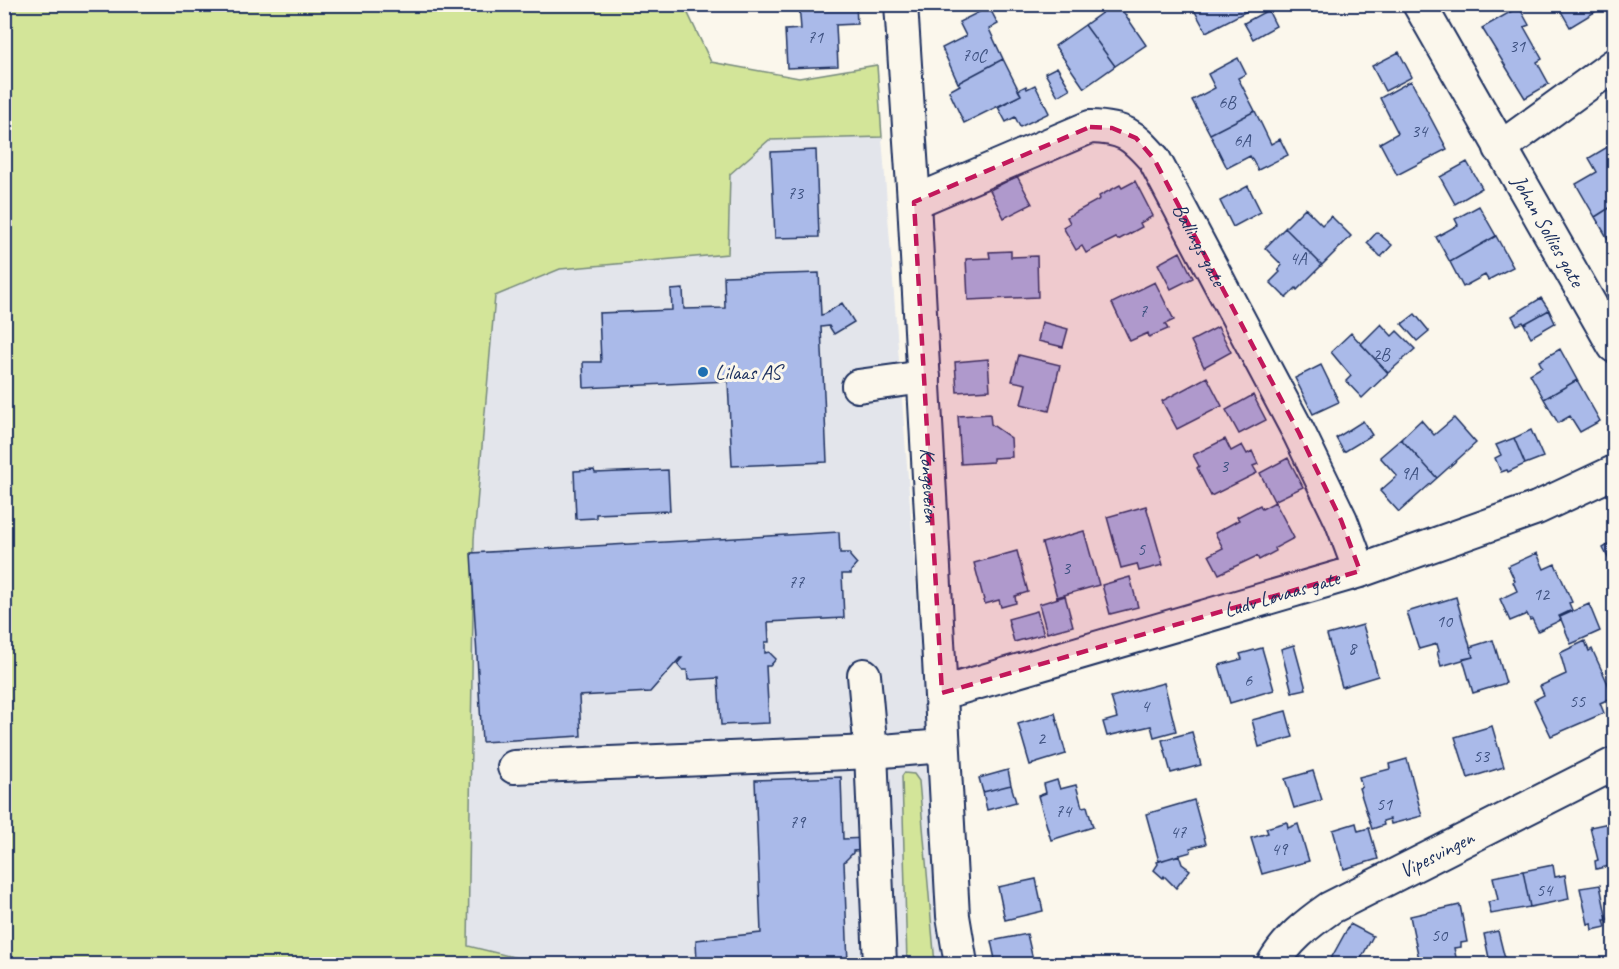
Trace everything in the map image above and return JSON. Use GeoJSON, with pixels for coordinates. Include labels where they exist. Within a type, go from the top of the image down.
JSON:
{"type":"FeatureCollection","features":[{"type":"Feature","properties":{"kind":"street","name":"Kongeveien"},"geometry":{"type":"LineString","coordinates":[[901,4],[953,916],[962,964]]}},
{"type":"Feature","properties":{"kind":"street","name":"Johan Sollies gate"},"geometry":{"type":"LineString","coordinates":[[1419,4],[1614,346]]}},
{"type":"Feature","properties":{"kind":"street"},"geometry":{"type":"LineString","coordinates":[[1500,148],[1614,65]]}},
{"type":"Feature","properties":{"kind":"street","name":"Ballings gate"},"geometry":{"type":"LineString","coordinates":[[914,202],[1090,127],[1112,128],[1136,138],[1154,159],[1299,433],[1341,520],[1359,572]]}},
{"type":"Feature","properties":{"kind":"street"},"geometry":{"type":"LineString","coordinates":[[858,386],[924,377]]}},
{"type":"Feature","properties":{"kind":"street","name":"Ludv Løvaas gate"},"geometry":{"type":"LineString","coordinates":[[942,693],[1359,572],[1537,508],[1614,472]]}},
{"type":"Feature","properties":{"kind":"street"},"geometry":{"type":"LineString","coordinates":[[864,675],[871,752],[880,964]]}},
{"type":"Feature","properties":{"kind":"street"},"geometry":{"type":"LineString","coordinates":[[514,767],[871,752],[943,746]]}},
{"type":"Feature","properties":{"kind":"street","name":"Vipesvingen"},"geometry":{"type":"LineString","coordinates":[[1273,964],[1281,950],[1303,928],[1330,908],[1614,764]]}},
{"type":"Feature","properties":{"kind":"highlighted area"},"geometry":{"type":"Polygon","coordinates":[[[1090,127],[1112,128],[1136,138],[1154,159],[1299,433],[1341,520],[1360,571],[942,693],[914,202],[1090,127]]]}},
{"type":"Feature","properties":{"kind":"shaded area"},"geometry":{"type":"Polygon","coordinates":[[[882,137],[945,964],[542,964],[468,946],[474,539],[495,296],[560,269],[728,254],[730,174],[769,140],[882,137]]]}},
{"type":"Feature","properties":{"kind":"green space"},"geometry":{"type":"Polygon","coordinates":[[[4,5],[684,5],[711,62],[799,78],[877,65],[882,137],[769,140],[730,174],[728,254],[560,269],[495,296],[474,539],[468,946],[542,964],[5,964],[4,5]]]}},
{"type":"Feature","properties":{"kind":"green space"},"geometry":{"type":"Polygon","coordinates":[[[904,773],[914,774],[919,781],[935,964],[907,964],[902,776],[904,773]]]}},
{"type":"Feature","properties":{"kind":"building"},"geometry":{"type":"Polygon","coordinates":[[[799,4],[856,4],[857,24],[836,25],[838,66],[787,68],[785,30],[801,29],[799,4]]]}},
{"type":"Feature","properties":{"kind":"building"},"geometry":{"type":"Polygon","coordinates":[[[1114,4],[1118,4],[1146,45],[1115,66],[1085,25],[1114,4]]]}},
{"type":"Feature","properties":{"kind":"building"},"geometry":{"type":"Polygon","coordinates":[[[1191,4],[1249,4],[1251,9],[1206,32],[1191,4]]]}},
{"type":"Feature","properties":{"kind":"building"},"geometry":{"type":"Polygon","coordinates":[[[1557,4],[1608,4],[1570,27],[1557,4]]]}},
{"type":"Feature","properties":{"kind":"building"},"geometry":{"type":"Polygon","coordinates":[[[989,7],[998,24],[989,29],[1003,59],[958,83],[942,48],[966,36],[959,22],[989,7]]]}},
{"type":"Feature","properties":{"kind":"building"},"geometry":{"type":"Polygon","coordinates":[[[1519,7],[1529,25],[1524,27],[1542,59],[1537,62],[1549,84],[1525,98],[1482,28],[1519,7]]]}},
{"type":"Feature","properties":{"kind":"building"},"geometry":{"type":"Polygon","coordinates":[[[1268,10],[1276,26],[1253,39],[1244,23],[1268,10]]]}},
{"type":"Feature","properties":{"kind":"building"},"geometry":{"type":"Polygon","coordinates":[[[1085,25],[1115,66],[1084,88],[1055,46],[1085,25]]]}},
{"type":"Feature","properties":{"kind":"building"},"geometry":{"type":"Polygon","coordinates":[[[1399,52],[1412,77],[1385,91],[1372,66],[1399,52]]]}},
{"type":"Feature","properties":{"kind":"building"},"geometry":{"type":"Polygon","coordinates":[[[1238,58],[1246,74],[1238,78],[1255,111],[1210,134],[1192,100],[1215,88],[1208,74],[1238,58]]]}},
{"type":"Feature","properties":{"kind":"building"},"geometry":{"type":"Polygon","coordinates":[[[1003,59],[1021,95],[964,123],[949,91],[960,85],[958,83],[1003,59]]]}},
{"type":"Feature","properties":{"kind":"building"},"geometry":{"type":"Polygon","coordinates":[[[1057,67],[1070,89],[1058,96],[1045,73],[1057,67]]]}},
{"type":"Feature","properties":{"kind":"building"},"geometry":{"type":"Polygon","coordinates":[[[1411,81],[1447,149],[1397,175],[1380,143],[1398,133],[1380,98],[1411,81]]]}},
{"type":"Feature","properties":{"kind":"building"},"geometry":{"type":"Polygon","coordinates":[[[1035,85],[1049,113],[1020,127],[1015,117],[1006,122],[998,107],[1021,95],[1018,90],[1035,85]]]}},
{"type":"Feature","properties":{"kind":"building"},"geometry":{"type":"Polygon","coordinates":[[[1255,111],[1271,144],[1280,139],[1288,155],[1258,170],[1250,156],[1227,168],[1210,134],[1255,111]]]}},
{"type":"Feature","properties":{"kind":"building"},"geometry":{"type":"Polygon","coordinates":[[[1614,143],[1614,205],[1595,217],[1576,184],[1597,172],[1589,158],[1614,143]]]}},
{"type":"Feature","properties":{"kind":"building"},"geometry":{"type":"Polygon","coordinates":[[[816,150],[819,237],[775,238],[771,152],[816,150]]]}},
{"type":"Feature","properties":{"kind":"building"},"geometry":{"type":"Polygon","coordinates":[[[1467,162],[1482,188],[1455,204],[1440,177],[1467,162]]]}},
{"type":"Feature","properties":{"kind":"building"},"geometry":{"type":"Polygon","coordinates":[[[1017,176],[1032,204],[1004,218],[990,190],[1017,176]]]}},
{"type":"Feature","properties":{"kind":"building"},"geometry":{"type":"Polygon","coordinates":[[[1135,181],[1153,216],[1140,223],[1142,227],[1118,240],[1116,238],[1086,253],[1082,246],[1076,250],[1063,227],[1070,223],[1067,217],[1100,199],[1099,196],[1120,185],[1122,188],[1135,181]]]}},
{"type":"Feature","properties":{"kind":"building"},"geometry":{"type":"Polygon","coordinates":[[[1248,186],[1261,212],[1233,227],[1220,201],[1248,186]]]}},
{"type":"Feature","properties":{"kind":"building"},"geometry":{"type":"Polygon","coordinates":[[[1614,205],[1614,249],[1595,217],[1614,205]]]}},
{"type":"Feature","properties":{"kind":"building"},"geometry":{"type":"Polygon","coordinates":[[[1479,206],[1496,236],[1450,262],[1436,237],[1458,225],[1455,219],[1479,206]]]}},
{"type":"Feature","properties":{"kind":"building"},"geometry":{"type":"Polygon","coordinates":[[[1305,208],[1322,225],[1331,216],[1351,236],[1322,265],[1285,228],[1305,208]]]}},
{"type":"Feature","properties":{"kind":"building"},"geometry":{"type":"Polygon","coordinates":[[[1285,228],[1322,265],[1286,298],[1270,282],[1280,272],[1278,270],[1282,265],[1265,248],[1285,228]]]}},
{"type":"Feature","properties":{"kind":"building"},"geometry":{"type":"Polygon","coordinates":[[[1377,232],[1392,245],[1381,257],[1367,243],[1377,232]]]}},
{"type":"Feature","properties":{"kind":"building"},"geometry":{"type":"Polygon","coordinates":[[[1496,236],[1513,267],[1488,280],[1485,275],[1463,287],[1450,262],[1496,236]]]}},
{"type":"Feature","properties":{"kind":"building"},"geometry":{"type":"Polygon","coordinates":[[[1011,251],[1011,257],[1037,256],[1038,297],[968,300],[966,259],[990,258],[989,252],[1011,251]]]}},
{"type":"Feature","properties":{"kind":"building"},"geometry":{"type":"Polygon","coordinates":[[[1180,252],[1193,278],[1171,289],[1158,264],[1180,252]]]}},
{"type":"Feature","properties":{"kind":"building","name":"Lilaas AS"},"geometry":{"type":"Polygon","coordinates":[[[819,273],[821,315],[842,303],[854,322],[834,334],[829,326],[821,327],[827,462],[732,466],[728,381],[584,388],[583,362],[601,362],[599,313],[672,310],[671,290],[683,289],[684,309],[725,308],[724,276],[819,273]]]}},
{"type":"Feature","properties":{"kind":"building"},"geometry":{"type":"Polygon","coordinates":[[[1155,282],[1174,320],[1165,324],[1168,329],[1149,337],[1148,333],[1130,341],[1112,303],[1155,282]]]}},
{"type":"Feature","properties":{"kind":"building"},"geometry":{"type":"Polygon","coordinates":[[[1541,298],[1549,310],[1524,324],[1523,322],[1517,325],[1512,316],[1541,298]]]}},
{"type":"Feature","properties":{"kind":"building"},"geometry":{"type":"Polygon","coordinates":[[[1549,310],[1555,323],[1531,337],[1524,324],[1549,310]]]}},
{"type":"Feature","properties":{"kind":"building"},"geometry":{"type":"Polygon","coordinates":[[[1415,314],[1429,331],[1417,341],[1402,324],[1415,314]]]}},
{"type":"Feature","properties":{"kind":"building"},"geometry":{"type":"Polygon","coordinates":[[[1042,322],[1068,329],[1063,347],[1038,341],[1042,322]]]}},
{"type":"Feature","properties":{"kind":"building"},"geometry":{"type":"Polygon","coordinates":[[[1381,324],[1392,336],[1397,331],[1415,349],[1388,373],[1361,344],[1381,324]]]}},
{"type":"Feature","properties":{"kind":"building"},"geometry":{"type":"Polygon","coordinates":[[[1218,327],[1231,352],[1204,367],[1191,341],[1218,327]]]}},
{"type":"Feature","properties":{"kind":"building"},"geometry":{"type":"Polygon","coordinates":[[[1351,333],[1388,373],[1362,398],[1346,381],[1351,376],[1331,352],[1351,333]]]}},
{"type":"Feature","properties":{"kind":"building"},"geometry":{"type":"Polygon","coordinates":[[[1560,349],[1577,380],[1544,399],[1530,374],[1542,367],[1539,361],[1560,349]]]}},
{"type":"Feature","properties":{"kind":"building"},"geometry":{"type":"Polygon","coordinates":[[[1019,355],[1060,365],[1049,411],[1021,404],[1026,384],[1012,381],[1019,355]]]}},
{"type":"Feature","properties":{"kind":"building"},"geometry":{"type":"Polygon","coordinates":[[[988,359],[990,390],[957,392],[955,362],[988,359]]]}},
{"type":"Feature","properties":{"kind":"building"},"geometry":{"type":"Polygon","coordinates":[[[1321,365],[1339,402],[1313,414],[1295,378],[1321,365]]]}},
{"type":"Feature","properties":{"kind":"building"},"geometry":{"type":"Polygon","coordinates":[[[1207,377],[1222,406],[1177,429],[1162,401],[1207,377]]]}},
{"type":"Feature","properties":{"kind":"building"},"geometry":{"type":"Polygon","coordinates":[[[1577,380],[1600,421],[1580,432],[1570,416],[1558,423],[1544,399],[1577,380]]]}},
{"type":"Feature","properties":{"kind":"building"},"geometry":{"type":"Polygon","coordinates":[[[1253,395],[1266,420],[1239,434],[1226,410],[1253,395]]]}},
{"type":"Feature","properties":{"kind":"building"},"geometry":{"type":"Polygon","coordinates":[[[990,414],[991,424],[1011,438],[1012,457],[993,458],[993,462],[961,464],[958,416],[990,414]]]}},
{"type":"Feature","properties":{"kind":"building"},"geometry":{"type":"Polygon","coordinates":[[[1454,418],[1476,443],[1437,478],[1401,439],[1421,420],[1434,435],[1454,418]]]}},
{"type":"Feature","properties":{"kind":"building"},"geometry":{"type":"Polygon","coordinates":[[[1363,421],[1372,435],[1344,452],[1336,438],[1363,421]]]}},
{"type":"Feature","properties":{"kind":"building"},"geometry":{"type":"Polygon","coordinates":[[[1531,430],[1543,457],[1525,464],[1514,438],[1531,430]]]}},
{"type":"Feature","properties":{"kind":"building"},"geometry":{"type":"Polygon","coordinates":[[[1514,438],[1525,464],[1508,472],[1507,470],[1501,472],[1495,458],[1501,455],[1496,445],[1514,438]]]}},
{"type":"Feature","properties":{"kind":"building"},"geometry":{"type":"Polygon","coordinates":[[[1225,439],[1231,451],[1242,445],[1247,454],[1252,451],[1258,464],[1253,466],[1257,473],[1211,496],[1193,455],[1225,439]]]}},
{"type":"Feature","properties":{"kind":"building"},"geometry":{"type":"Polygon","coordinates":[[[1401,439],[1437,478],[1399,512],[1380,491],[1397,476],[1380,457],[1401,439]]]}},
{"type":"Feature","properties":{"kind":"building"},"geometry":{"type":"Polygon","coordinates":[[[1288,458],[1303,487],[1274,501],[1260,473],[1288,458]]]}},
{"type":"Feature","properties":{"kind":"building"},"geometry":{"type":"Polygon","coordinates":[[[594,470],[595,473],[668,470],[670,511],[596,514],[596,518],[576,519],[574,471],[594,470]]]}},
{"type":"Feature","properties":{"kind":"building"},"geometry":{"type":"Polygon","coordinates":[[[1275,502],[1294,538],[1259,560],[1257,556],[1219,574],[1209,555],[1223,548],[1215,533],[1239,520],[1237,517],[1260,505],[1262,509],[1275,502]]]}},
{"type":"Feature","properties":{"kind":"building"},"geometry":{"type":"Polygon","coordinates":[[[1146,506],[1163,565],[1139,571],[1137,564],[1121,568],[1107,517],[1146,506]]]}},
{"type":"Feature","properties":{"kind":"building"},"geometry":{"type":"Polygon","coordinates":[[[1084,531],[1099,585],[1057,597],[1042,543],[1084,531]]]}},
{"type":"Feature","properties":{"kind":"building"},"geometry":{"type":"Polygon","coordinates":[[[839,532],[840,553],[850,553],[857,564],[851,574],[842,574],[844,618],[768,622],[769,642],[765,642],[765,653],[769,652],[776,659],[770,666],[766,666],[769,723],[721,725],[718,678],[688,680],[687,670],[682,670],[677,664],[682,658],[680,658],[650,692],[579,696],[581,736],[482,742],[471,553],[839,532]]]}},
{"type":"Feature","properties":{"kind":"building"},"geometry":{"type":"Polygon","coordinates":[[[1614,541],[1614,569],[1603,548],[1614,541]]]}},
{"type":"Feature","properties":{"kind":"building"},"geometry":{"type":"Polygon","coordinates":[[[1017,551],[1028,592],[1015,596],[1016,603],[1001,607],[999,600],[985,604],[974,563],[1017,551]]]}},
{"type":"Feature","properties":{"kind":"building"},"geometry":{"type":"Polygon","coordinates":[[[1537,553],[1544,569],[1555,564],[1572,602],[1569,603],[1572,610],[1559,616],[1561,620],[1538,631],[1527,614],[1510,621],[1500,599],[1517,591],[1508,566],[1537,553]]]}},
{"type":"Feature","properties":{"kind":"building"},"geometry":{"type":"Polygon","coordinates":[[[1130,577],[1138,607],[1110,614],[1102,585],[1130,577]]]}},
{"type":"Feature","properties":{"kind":"building"},"geometry":{"type":"Polygon","coordinates":[[[1065,596],[1073,626],[1047,633],[1039,604],[1065,596]]]}},
{"type":"Feature","properties":{"kind":"building"},"geometry":{"type":"Polygon","coordinates":[[[1456,597],[1473,657],[1441,666],[1437,644],[1419,649],[1407,612],[1456,597]]]}},
{"type":"Feature","properties":{"kind":"building"},"geometry":{"type":"Polygon","coordinates":[[[1589,604],[1600,631],[1571,644],[1560,617],[1589,604]]]}},
{"type":"Feature","properties":{"kind":"building"},"geometry":{"type":"Polygon","coordinates":[[[1037,611],[1044,634],[1014,642],[1008,619],[1037,611]]]}},
{"type":"Feature","properties":{"kind":"building"},"geometry":{"type":"Polygon","coordinates":[[[1363,625],[1378,676],[1342,687],[1327,635],[1363,625]]]}},
{"type":"Feature","properties":{"kind":"building"},"geometry":{"type":"Polygon","coordinates":[[[1493,640],[1506,683],[1473,693],[1463,659],[1473,657],[1470,647],[1493,640]]]}},
{"type":"Feature","properties":{"kind":"building"},"geometry":{"type":"Polygon","coordinates":[[[1585,641],[1589,651],[1592,649],[1614,697],[1600,703],[1604,713],[1551,736],[1534,700],[1544,695],[1540,686],[1566,674],[1560,653],[1585,641]]]}},
{"type":"Feature","properties":{"kind":"building"},"geometry":{"type":"Polygon","coordinates":[[[1294,645],[1306,689],[1292,692],[1281,649],[1294,645]]]}},
{"type":"Feature","properties":{"kind":"building"},"geometry":{"type":"Polygon","coordinates":[[[1262,648],[1274,690],[1230,703],[1219,665],[1242,659],[1240,654],[1262,648]]]}},
{"type":"Feature","properties":{"kind":"building"},"geometry":{"type":"Polygon","coordinates":[[[1164,683],[1176,731],[1154,737],[1151,726],[1107,736],[1103,722],[1117,718],[1111,697],[1164,683]]]}},
{"type":"Feature","properties":{"kind":"building"},"geometry":{"type":"Polygon","coordinates":[[[1286,711],[1293,737],[1259,747],[1252,720],[1286,711]]]}},
{"type":"Feature","properties":{"kind":"building"},"geometry":{"type":"Polygon","coordinates":[[[1055,713],[1066,754],[1030,765],[1018,724],[1055,713]]]}},
{"type":"Feature","properties":{"kind":"building"},"geometry":{"type":"Polygon","coordinates":[[[1492,726],[1504,767],[1468,778],[1455,737],[1492,726]]]}},
{"type":"Feature","properties":{"kind":"building"},"geometry":{"type":"Polygon","coordinates":[[[1192,732],[1201,765],[1171,773],[1162,740],[1192,732]]]}},
{"type":"Feature","properties":{"kind":"building"},"geometry":{"type":"Polygon","coordinates":[[[1407,759],[1422,816],[1391,824],[1390,819],[1383,821],[1384,825],[1372,829],[1359,788],[1362,787],[1359,777],[1390,769],[1389,764],[1407,759]]]}},
{"type":"Feature","properties":{"kind":"building"},"geometry":{"type":"Polygon","coordinates":[[[1008,770],[1011,785],[983,792],[979,778],[1008,770]]]}},
{"type":"Feature","properties":{"kind":"building"},"geometry":{"type":"Polygon","coordinates":[[[1313,771],[1322,800],[1294,808],[1285,779],[1313,771]]]}},
{"type":"Feature","properties":{"kind":"building"},"geometry":{"type":"Polygon","coordinates":[[[841,777],[843,839],[867,838],[867,850],[853,851],[844,862],[848,964],[697,964],[696,940],[761,933],[755,780],[841,777]]]}},
{"type":"Feature","properties":{"kind":"building"},"geometry":{"type":"Polygon","coordinates":[[[1057,780],[1060,789],[1076,785],[1082,807],[1087,806],[1093,827],[1051,840],[1038,796],[1046,793],[1044,784],[1057,780]]]}},
{"type":"Feature","properties":{"kind":"building"},"geometry":{"type":"Polygon","coordinates":[[[1011,785],[1016,802],[987,810],[983,792],[1011,785]]]}},
{"type":"Feature","properties":{"kind":"building"},"geometry":{"type":"Polygon","coordinates":[[[1194,800],[1206,844],[1190,848],[1191,852],[1159,861],[1146,814],[1194,800]]]}},
{"type":"Feature","properties":{"kind":"building"},"geometry":{"type":"Polygon","coordinates":[[[1287,822],[1288,828],[1298,824],[1309,861],[1262,874],[1251,838],[1268,833],[1266,828],[1287,822]]]}},
{"type":"Feature","properties":{"kind":"building"},"geometry":{"type":"Polygon","coordinates":[[[1614,822],[1614,865],[1596,869],[1595,861],[1598,860],[1590,827],[1614,822]]]}},
{"type":"Feature","properties":{"kind":"building"},"geometry":{"type":"Polygon","coordinates":[[[1356,823],[1358,831],[1369,828],[1378,859],[1344,869],[1333,830],[1356,823]]]}},
{"type":"Feature","properties":{"kind":"building"},"geometry":{"type":"Polygon","coordinates":[[[1179,855],[1182,864],[1190,870],[1176,888],[1154,870],[1157,862],[1179,855]]]}},
{"type":"Feature","properties":{"kind":"building"},"geometry":{"type":"Polygon","coordinates":[[[1553,865],[1555,877],[1565,875],[1569,899],[1530,907],[1523,871],[1553,865]]]}},
{"type":"Feature","properties":{"kind":"building"},"geometry":{"type":"Polygon","coordinates":[[[1523,871],[1530,907],[1491,914],[1488,902],[1498,900],[1493,877],[1523,871]]]}},
{"type":"Feature","properties":{"kind":"building"},"geometry":{"type":"Polygon","coordinates":[[[1036,879],[1043,911],[1005,920],[998,887],[1036,879]]]}},
{"type":"Feature","properties":{"kind":"building"},"geometry":{"type":"Polygon","coordinates":[[[1600,885],[1607,920],[1604,920],[1606,927],[1592,930],[1591,923],[1588,924],[1580,888],[1600,885]]]}},
{"type":"Feature","properties":{"kind":"building"},"geometry":{"type":"Polygon","coordinates":[[[1460,905],[1467,942],[1461,943],[1461,947],[1454,948],[1457,962],[1420,964],[1410,916],[1460,905]]]}},
{"type":"Feature","properties":{"kind":"building"},"geometry":{"type":"Polygon","coordinates":[[[1350,924],[1373,936],[1358,964],[1328,964],[1350,924]]]}},
{"type":"Feature","properties":{"kind":"building"},"geometry":{"type":"Polygon","coordinates":[[[1498,931],[1505,959],[1490,963],[1484,934],[1498,931]]]}},
{"type":"Feature","properties":{"kind":"building"},"geometry":{"type":"Polygon","coordinates":[[[1027,934],[1034,964],[996,964],[991,941],[1027,934]]]}},
{"type":"Feature","properties":{"kind":"place","name":"Lilaas AS"},"geometry":{"type":"Point","coordinates":[703,372]}}]}
